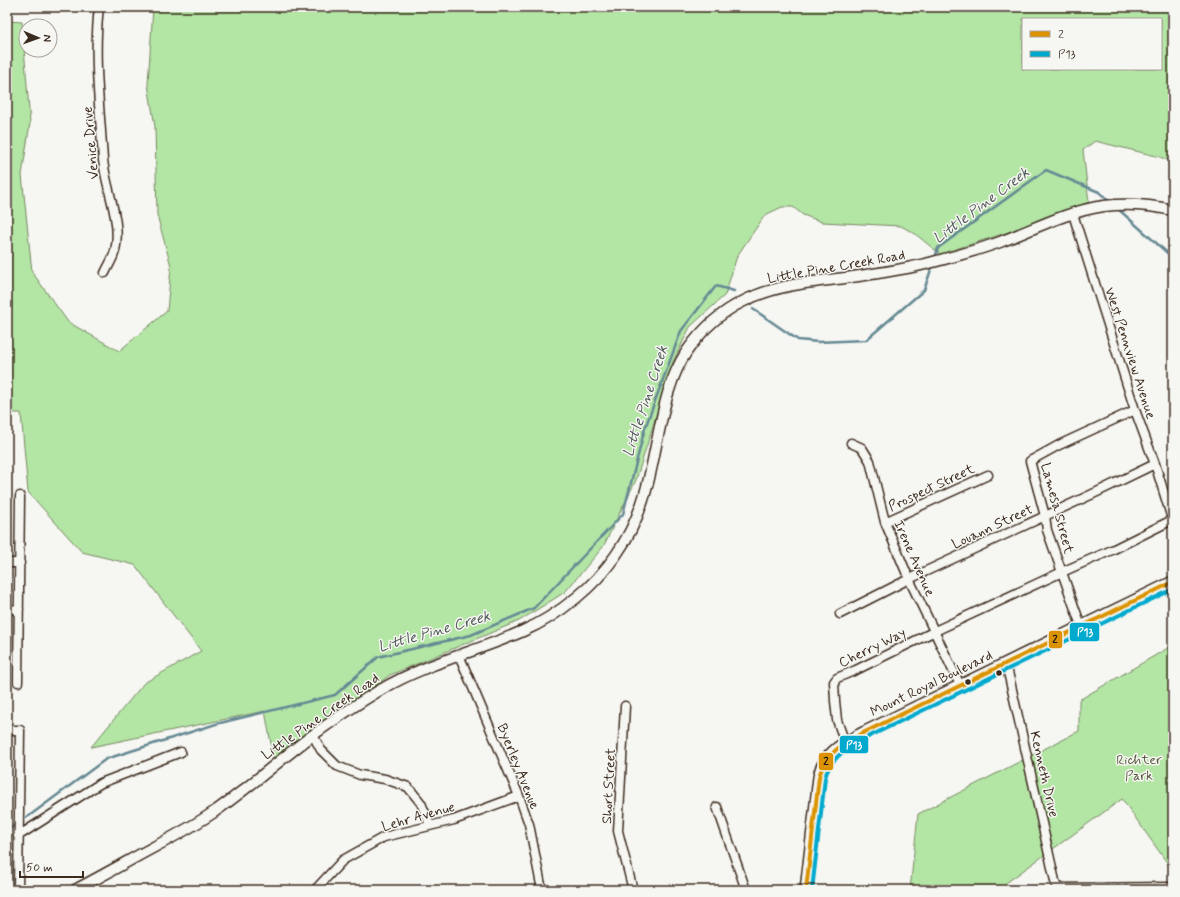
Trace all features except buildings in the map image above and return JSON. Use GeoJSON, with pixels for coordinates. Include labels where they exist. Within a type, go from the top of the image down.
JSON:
{"type":"FeatureCollection","features":[{"type":"Feature","properties":{"kind":"main road","name":"Mount Royal Boulevard"},"geometry":{"type":"LineString","coordinates":[[806,890],[819,777],[823,765],[828,757],[837,749],[863,733],[1173,582]]}},
{"type":"Feature","properties":{"kind":"street","name":"Venice Drive"},"geometry":{"type":"LineString","coordinates":[[99,7],[96,50],[104,174],[114,213],[116,230],[115,249],[105,273]]}},
{"type":"Feature","properties":{"kind":"street","name":"Little Pine Creek Road"},"geometry":{"type":"LineString","coordinates":[[75,890],[173,837],[214,812],[242,792],[313,735],[384,688],[424,668],[523,631],[561,609],[592,584],[607,568],[620,550],[643,503],[666,397],[677,369],[687,352],[700,335],[721,315],[743,301],[776,289],[807,283],[890,272],[928,264],[995,244],[1073,214],[1105,206],[1139,204],[1173,210]]}},
{"type":"Feature","properties":{"kind":"street","name":"West Pennview Avenue"},"geometry":{"type":"LineString","coordinates":[[1073,214],[1135,410],[1155,464],[1173,521]]}},
{"type":"Feature","properties":{"kind":"street","name":"Lamesa Street"},"geometry":{"type":"LineString","coordinates":[[1081,626],[1047,530],[1045,516],[1030,461],[1059,445],[1135,410]]}},
{"type":"Feature","properties":{"kind":"street","name":"Irene Avenue"},"geometry":{"type":"LineString","coordinates":[[851,443],[862,448],[870,461],[885,522],[909,579],[960,686]]}},
{"type":"Feature","properties":{"kind":"street","name":"Louann Street"},"geometry":{"type":"LineString","coordinates":[[840,614],[909,579],[1155,464]]}},
{"type":"Feature","properties":{"kind":"street","name":"Prospect Street"},"geometry":{"type":"LineString","coordinates":[[885,522],[988,475]]}},
{"type":"Feature","properties":{"kind":"street"},"geometry":{"type":"LineString","coordinates":[[18,682],[20,496]]}},
{"type":"Feature","properties":{"kind":"street"},"geometry":{"type":"LineString","coordinates":[[935,631],[1173,521]]}},
{"type":"Feature","properties":{"kind":"street"},"geometry":{"type":"LineString","coordinates":[[7,563],[20,563]]}},
{"type":"Feature","properties":{"kind":"street"},"geometry":{"type":"LineString","coordinates":[[7,610],[19,609]]}},
{"type":"Feature","properties":{"kind":"street","name":"Cherry Way"},"geometry":{"type":"LineString","coordinates":[[845,743],[837,720],[834,682],[837,678],[935,631]]}},
{"type":"Feature","properties":{"kind":"street","name":"Byerley Avenue"},"geometry":{"type":"LineString","coordinates":[[459,655],[519,796],[529,824],[542,890]]}},
{"type":"Feature","properties":{"kind":"street","name":"Kenneth Drive"},"geometry":{"type":"LineString","coordinates":[[1006,663],[1057,889]]}},
{"type":"Feature","properties":{"kind":"street","name":"Short Street"},"geometry":{"type":"LineString","coordinates":[[625,706],[618,831],[633,890]]}},
{"type":"Feature","properties":{"kind":"street"},"geometry":{"type":"LineString","coordinates":[[7,730],[20,730],[18,890]]}},
{"type":"Feature","properties":{"kind":"street"},"geometry":{"type":"LineString","coordinates":[[313,735],[321,750],[337,766],[360,775],[385,779],[408,787],[421,803],[430,825]]}},
{"type":"Feature","properties":{"kind":"street"},"geometry":{"type":"LineString","coordinates":[[18,836],[100,782],[181,752]]}},
{"type":"Feature","properties":{"kind":"street","name":"Lehr Avenue"},"geometry":{"type":"LineString","coordinates":[[315,890],[343,860],[384,837],[454,820],[519,796]]}},
{"type":"Feature","properties":{"kind":"street"},"geometry":{"type":"LineString","coordinates":[[717,807],[746,890]]}},
{"type":"Feature","properties":{"kind":"street"},"geometry":{"type":"LineString","coordinates":[[1057,889],[1173,887]]}},
{"type":"Feature","properties":{"kind":"green space"},"geometry":{"type":"Polygon","coordinates":[[[153,7],[1173,7],[1173,162],[1160,157],[1095,141],[1083,150],[1089,202],[1009,232],[940,254],[914,233],[901,226],[822,222],[803,215],[793,207],[782,207],[765,215],[737,256],[725,295],[690,327],[673,362],[636,480],[603,547],[565,592],[519,621],[390,675],[274,760],[265,711],[91,747],[144,683],[201,651],[135,565],[82,552],[28,492],[21,413],[7,413],[7,21],[18,22],[18,58],[25,58],[30,123],[22,175],[32,272],[68,322],[119,351],[167,311],[171,266],[157,215],[155,127],[148,84],[153,7]]]}},
{"type":"Feature","properties":{"kind":"green space","name":"Richter Park"},"geometry":{"type":"Polygon","coordinates":[[[1173,645],[1173,871],[1122,799],[1006,883],[1005,890],[910,890],[918,814],[1079,731],[1079,700],[1173,645]]]}},
{"type":"Feature","properties":{"kind":"waterway","name":"Little Pine Creek"},"geometry":{"type":"LineString","coordinates":[[935,258],[938,248],[1046,170],[1099,192],[1110,202]]}},
{"type":"Feature","properties":{"kind":"waterway","name":"Little Pine Creek"},"geometry":{"type":"LineString","coordinates":[[1117,208],[1173,258]]}},
{"type":"Feature","properties":{"kind":"waterway","name":"Little Pine Creek"},"geometry":{"type":"LineString","coordinates":[[753,309],[798,340],[818,342],[866,340],[924,290],[933,264]]}},
{"type":"Feature","properties":{"kind":"waterway","name":"Little Pine Creek"},"geometry":{"type":"LineString","coordinates":[[20,821],[29,816],[106,759],[216,724],[335,695],[378,657],[471,635],[534,608],[623,514],[645,428],[681,331],[716,286],[734,291]]}},
{"type":"Feature","properties":{"kind":"waterway","name":"Little Pine Creek"},"geometry":{"type":"LineString","coordinates":[[7,830],[16,824]]}},
{"type":"Feature","properties":{"kind":"transit line","name":"2"},"geometry":{"type":"LineString","coordinates":[[806,890],[819,777],[826,762],[836,750],[863,733],[1173,582]]}},
{"type":"Feature","properties":{"kind":"transit line","name":"P13"},"geometry":{"type":"LineString","coordinates":[[812,890],[825,778],[827,771],[835,759],[866,738],[1173,589]]}}]}
